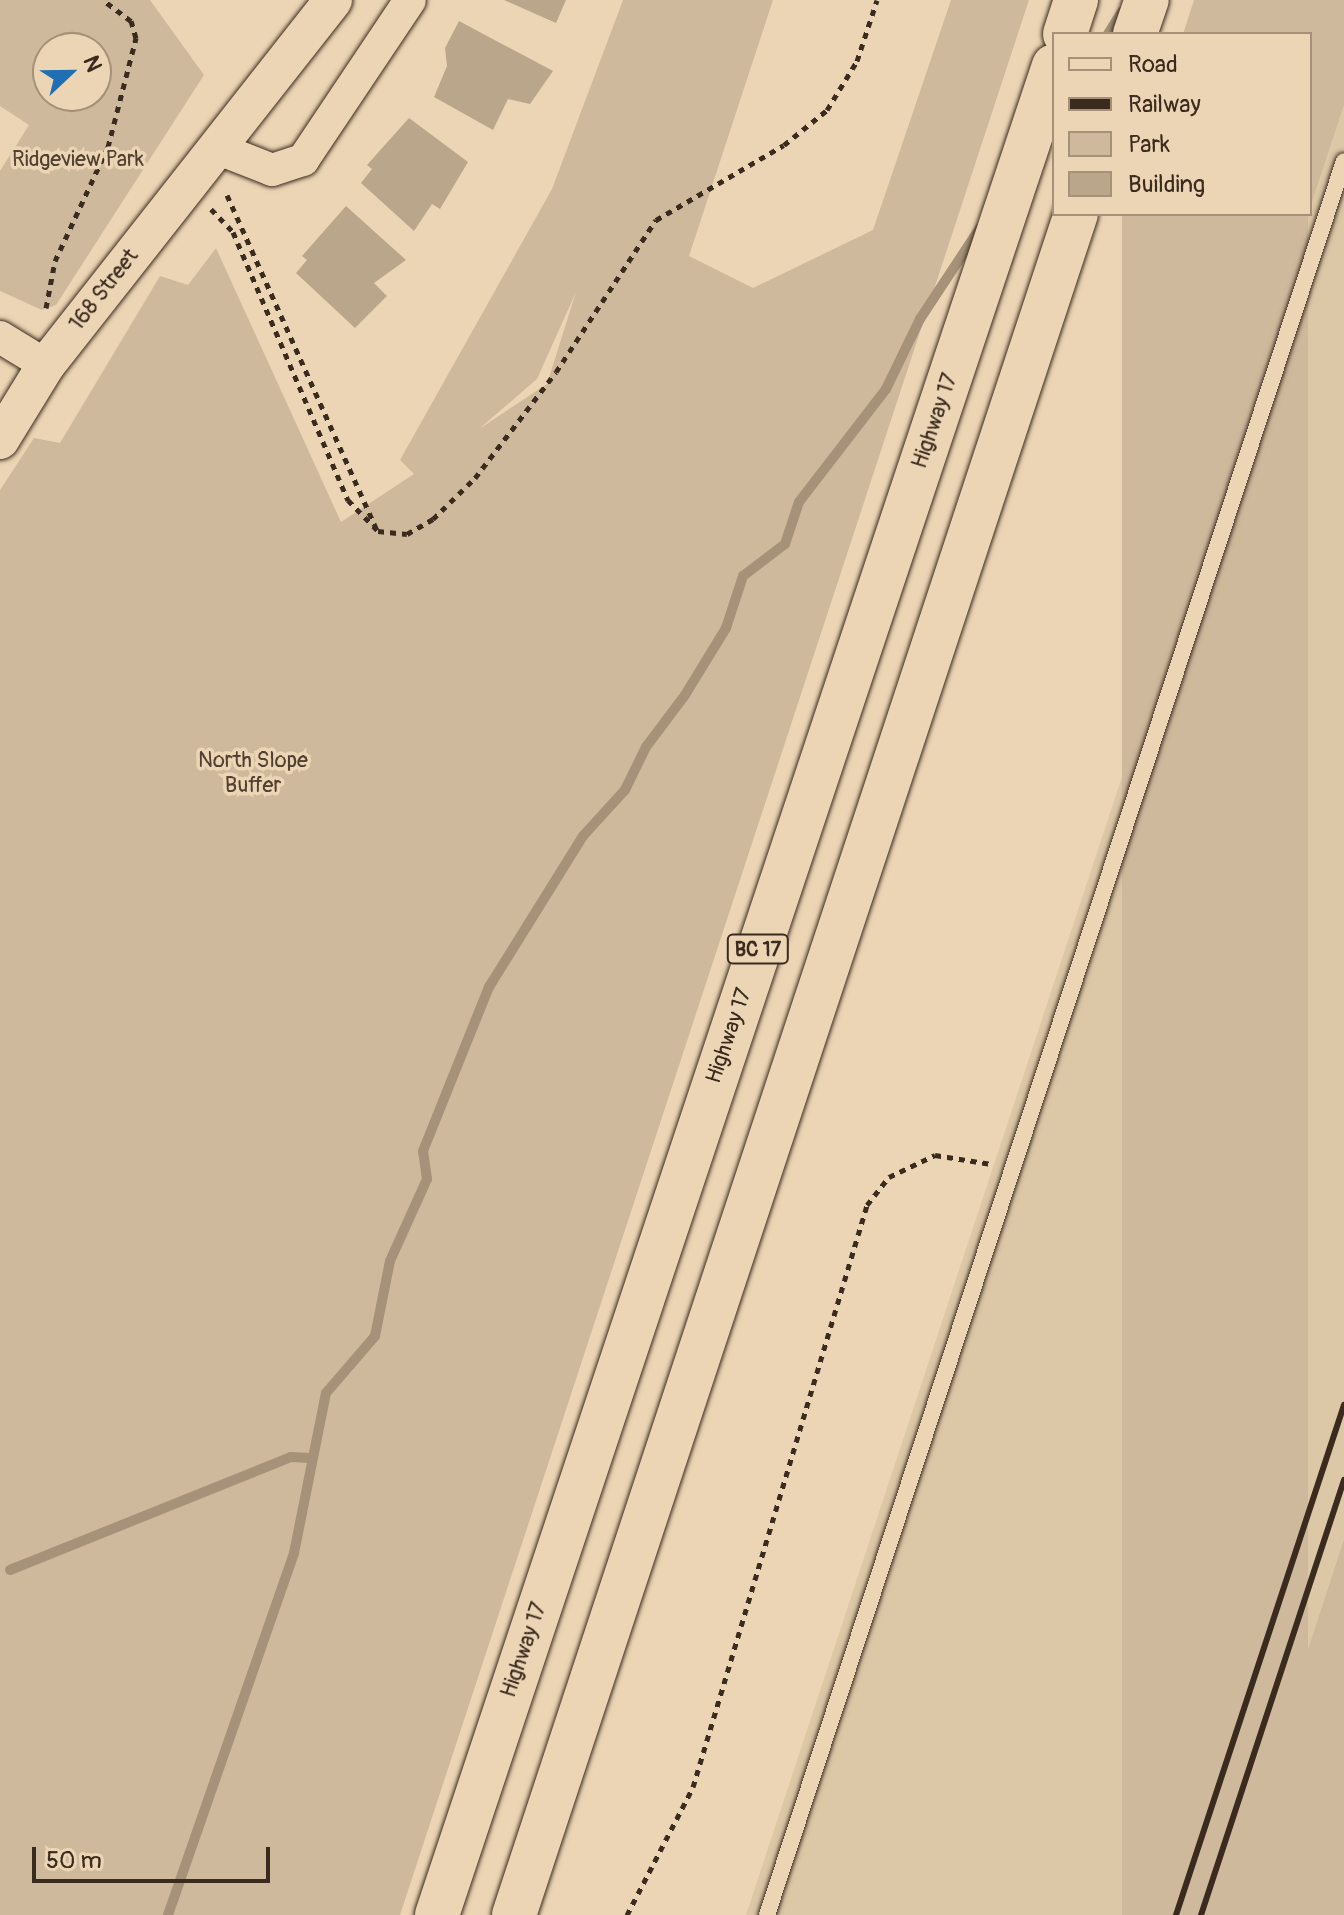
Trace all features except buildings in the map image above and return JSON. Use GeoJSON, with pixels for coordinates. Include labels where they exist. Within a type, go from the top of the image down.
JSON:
{"type":"FeatureCollection","features":[{"type":"Feature","properties":{"kind":"highway"},"geometry":{"type":"LineString","coordinates":[[1066,32],[1076,0]]}},
{"type":"Feature","properties":{"kind":"highway"},"geometry":{"type":"LineString","coordinates":[[1136,32],[1147,0]]}},
{"type":"Feature","properties":{"kind":"highway","name":"Highway 17"},"geometry":{"type":"LineString","coordinates":[[437,1915],[1052,72]]}},
{"type":"Feature","properties":{"kind":"highway"},"geometry":{"type":"LineString","coordinates":[[514,1915],[1075,216]]}},
{"type":"Feature","properties":{"kind":"street","name":"168 Street"},"geometry":{"type":"LineString","coordinates":[[0,440],[46,365],[219,149],[333,0]]}},
{"type":"Feature","properties":{"kind":"street"},"geometry":{"type":"LineString","coordinates":[[219,149],[272,170],[303,160],[410,0]]}},
{"type":"Feature","properties":{"kind":"street"},"geometry":{"type":"LineString","coordinates":[[0,337],[46,365]]}},
{"type":"Feature","properties":{"kind":"lane"},"geometry":{"type":"LineString","coordinates":[[767,1915],[1344,161]]}},
{"type":"Feature","properties":{"kind":"path"},"geometry":{"type":"LineString","coordinates":[[44,318],[55,261],[108,147],[136,38],[131,21],[103,0]]}},
{"type":"Feature","properties":{"kind":"path"},"geometry":{"type":"LineString","coordinates":[[207,205],[233,232],[348,500],[378,531],[418,530],[475,478],[556,372],[656,220],[784,145],[827,110],[857,61],[877,0]]}},
{"type":"Feature","properties":{"kind":"path"},"geometry":{"type":"LineString","coordinates":[[227,195],[378,531]]}},
{"type":"Feature","properties":{"kind":"path"},"geometry":{"type":"LineString","coordinates":[[627,1915],[693,1787],[867,1205],[889,1177],[935,1155],[963,1156],[1009,1176]]}},
{"type":"Feature","properties":{"kind":"shaded area"},"geometry":{"type":"Polygon","coordinates":[[[1344,105],[1344,1539],[1221,1915],[746,1915],[1307,216],[1312,216],[1312,202],[1344,105]]]}},
{"type":"Feature","properties":{"kind":"green space","name":"Ridgeview Park"},"geometry":{"type":"Polygon","coordinates":[[[0,0],[150,0],[204,75],[56,305],[42,310],[0,291],[0,171],[29,125],[0,106],[0,0]]]}},
{"type":"Feature","properties":{"kind":"green space","name":"North Slope Buffer"},"geometry":{"type":"Polygon","coordinates":[[[623,0],[773,0],[689,256],[753,288],[873,230],[951,0],[1029,0],[400,1915],[0,1915],[0,490],[34,438],[60,443],[160,276],[188,285],[216,248],[341,522],[414,474],[400,460],[552,189],[623,0]],[[576,292],[537,379],[479,429],[547,384],[576,292]]]}},
{"type":"Feature","properties":{"kind":"green space"},"geometry":{"type":"Polygon","coordinates":[[[1194,0],[1344,0],[1344,105],[1312,202],[1312,32],[1184,32],[1194,0]]]}},
{"type":"Feature","properties":{"kind":"green space"},"geometry":{"type":"Polygon","coordinates":[[[1122,216],[1308,216],[1308,1915],[1122,1915],[1122,216]]]}},
{"type":"Feature","properties":{"kind":"green space"},"geometry":{"type":"Polygon","coordinates":[[[1344,1539],[1344,1915],[1221,1915],[1344,1539]]]}},
{"type":"Feature","properties":{"kind":"waterway"},"geometry":{"type":"LineString","coordinates":[[1109,32],[1122,12]]}},
{"type":"Feature","properties":{"kind":"waterway"},"geometry":{"type":"LineString","coordinates":[[168,1915],[294,1553],[326,1393],[375,1336],[390,1261],[427,1179],[423,1151],[489,987],[583,836],[625,790],[646,747],[685,695],[726,628],[743,576],[785,544],[799,502],[886,389],[920,319],[980,228]]}},
{"type":"Feature","properties":{"kind":"waterway"},"geometry":{"type":"LineString","coordinates":[[10,1570],[291,1457],[310,1458]]}},
{"type":"Feature","properties":{"kind":"railway"},"geometry":{"type":"LineString","coordinates":[[1176,1915],[1344,1405]]}},
{"type":"Feature","properties":{"kind":"railway"},"geometry":{"type":"LineString","coordinates":[[1201,1915],[1344,1480]]}}]}
